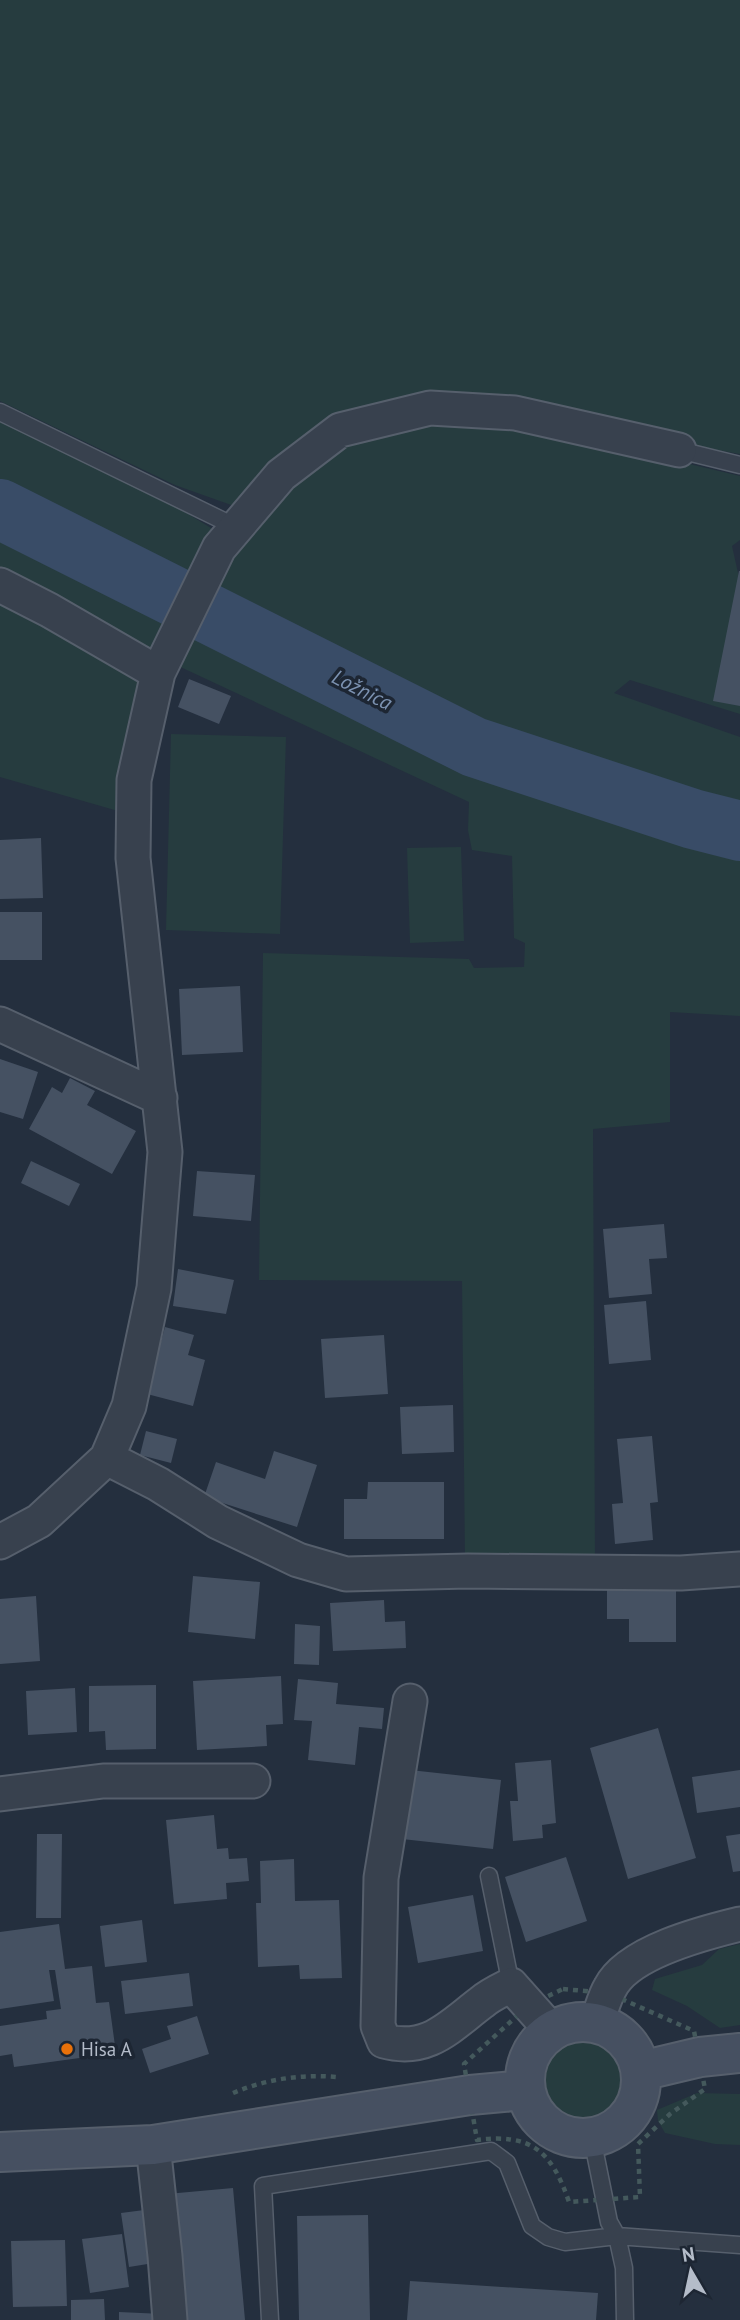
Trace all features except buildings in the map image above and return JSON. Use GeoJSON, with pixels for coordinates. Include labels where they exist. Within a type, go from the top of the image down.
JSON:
{"type":"FeatureCollection","features":[{"type":"Feature","properties":{"kind":"main road"},"geometry":{"type":"LineString","coordinates":[[531,2007],[573,2023],[602,2008],[617,2033],[632,2049],[640,2071],[640,2094],[630,2115],[613,2130],[592,2138],[569,2137],[548,2128],[533,2111],[525,2090],[526,2067],[535,2046],[531,2007]]}},
{"type":"Feature","properties":{"kind":"main road"},"geometry":{"type":"LineString","coordinates":[[640,2071],[700,2057],[740,2053]]}},
{"type":"Feature","properties":{"kind":"main road"},"geometry":{"type":"LineString","coordinates":[[0,2152],[153,2145],[470,2095],[525,2090]]}},
{"type":"Feature","properties":{"kind":"street"},"geometry":{"type":"LineString","coordinates":[[0,1542],[39,1521],[107,1458],[129,1406],[154,1288],[165,1152],[133,858],[134,780],[164,661],[228,538],[281,475],[340,430],[430,408],[514,413],[679,450]]}},
{"type":"Feature","properties":{"kind":"street"},"geometry":{"type":"LineString","coordinates":[[0,585],[164,661]]}},
{"type":"Feature","properties":{"kind":"street"},"geometry":{"type":"LineString","coordinates":[[0,1024],[160,1098]]}},
{"type":"Feature","properties":{"kind":"street"},"geometry":{"type":"LineString","coordinates":[[107,1458],[158,1484],[219,1522],[298,1560],[346,1574],[468,1571],[681,1573],[740,1569]]}},
{"type":"Feature","properties":{"kind":"street"},"geometry":{"type":"LineString","coordinates":[[410,1700],[381,1878],[378,2026],[384,2041],[402,2046],[420,2043],[443,2032],[462,2020],[483,2001],[531,2007]]}},
{"type":"Feature","properties":{"kind":"street"},"geometry":{"type":"LineString","coordinates":[[0,1794],[103,1782],[253,1782]]}},
{"type":"Feature","properties":{"kind":"street"},"geometry":{"type":"LineString","coordinates":[[602,2008],[610,1986],[635,1961],[700,1934],[740,1924]]}},
{"type":"Feature","properties":{"kind":"street"},"geometry":{"type":"LineString","coordinates":[[153,2145],[170,2320]]}},
{"type":"Feature","properties":{"kind":"lane"},"geometry":{"type":"LineString","coordinates":[[0,412],[228,538]]}},
{"type":"Feature","properties":{"kind":"lane"},"geometry":{"type":"LineString","coordinates":[[679,450],[740,465]]}},
{"type":"Feature","properties":{"kind":"lane"},"geometry":{"type":"LineString","coordinates":[[489,1876],[531,2007]]}},
{"type":"Feature","properties":{"kind":"lane"},"geometry":{"type":"LineString","coordinates":[[592,2138],[610,2221],[617,2236],[624,2268],[625,2320]]}},
{"type":"Feature","properties":{"kind":"lane"},"geometry":{"type":"LineString","coordinates":[[270,2320],[263,2186],[491,2151],[507,2163],[532,2226],[548,2238],[565,2242],[617,2236],[740,2245]]}},
{"type":"Feature","properties":{"kind":"path"},"geometry":{"type":"LineString","coordinates":[[563,1989],[602,2008],[694,2031],[705,2089],[670,2114],[638,2144],[640,2197],[569,2202],[562,2180],[538,2149],[520,2140],[477,2140],[464,2064],[531,2007],[563,1989]]}},
{"type":"Feature","properties":{"kind":"green space"},"geometry":{"type":"Polygon","coordinates":[[[0,0],[740,0],[740,454],[425,400],[234,506],[175,485],[0,401],[0,0]]]}},
{"type":"Feature","properties":{"kind":"green space"},"geometry":{"type":"Polygon","coordinates":[[[0,420],[175,506],[211,528],[211,551],[192,586],[0,493],[0,420]]]}},
{"type":"Feature","properties":{"kind":"green space"},"geometry":{"type":"Polygon","coordinates":[[[435,422],[518,430],[639,452],[740,476],[740,540],[732,546],[740,582],[740,714],[630,680],[614,693],[740,737],[740,819],[542,753],[208,601],[224,569],[286,485],[347,443],[435,422]]]}},
{"type":"Feature","properties":{"kind":"green space"},"geometry":{"type":"Polygon","coordinates":[[[0,529],[179,618],[155,652],[0,576],[0,529]]]}},
{"type":"Feature","properties":{"kind":"green space"},"geometry":{"type":"Polygon","coordinates":[[[0,597],[133,673],[139,686],[118,811],[0,777],[0,597]]]}},
{"type":"Feature","properties":{"kind":"green space"},"geometry":{"type":"Polygon","coordinates":[[[197,625],[486,765],[740,848],[740,1016],[670,1012],[670,1122],[593,1129],[595,1563],[465,1561],[462,1281],[259,1280],[263,953],[469,959],[474,968],[524,967],[525,943],[514,938],[512,856],[472,850],[468,830],[469,802],[174,664],[197,625]]]}},
{"type":"Feature","properties":{"kind":"green space"},"geometry":{"type":"Polygon","coordinates":[[[171,734],[286,737],[280,934],[166,930],[171,734]]]}},
{"type":"Feature","properties":{"kind":"green space"},"geometry":{"type":"Polygon","coordinates":[[[461,847],[464,941],[410,943],[407,848],[461,847]]]}},
{"type":"Feature","properties":{"kind":"green space"},"geometry":{"type":"Polygon","coordinates":[[[740,1944],[740,2025],[720,2028],[687,2006],[652,1990],[655,1979],[702,1965],[719,1949],[740,1944]]]}},
{"type":"Feature","properties":{"kind":"green space"},"geometry":{"type":"Polygon","coordinates":[[[583,2039],[607,2046],[619,2058],[626,2082],[619,2106],[607,2118],[583,2125],[559,2118],[547,2106],[540,2082],[547,2058],[559,2046],[583,2039]]]}},
{"type":"Feature","properties":{"kind":"green space"},"geometry":{"type":"Polygon","coordinates":[[[697,2093],[740,2094],[740,2145],[715,2144],[665,2133],[658,2121],[657,2110],[697,2093]]]}},
{"type":"Feature","properties":{"kind":"waterway","name":"Ložnica"},"geometry":{"type":"LineString","coordinates":[[0,509],[474,747],[693,819],[740,831]]}},
{"type":"Feature","properties":{"kind":"place","name":"Hisa A"},"geometry":{"type":"Point","coordinates":[67,2049]}}]}
